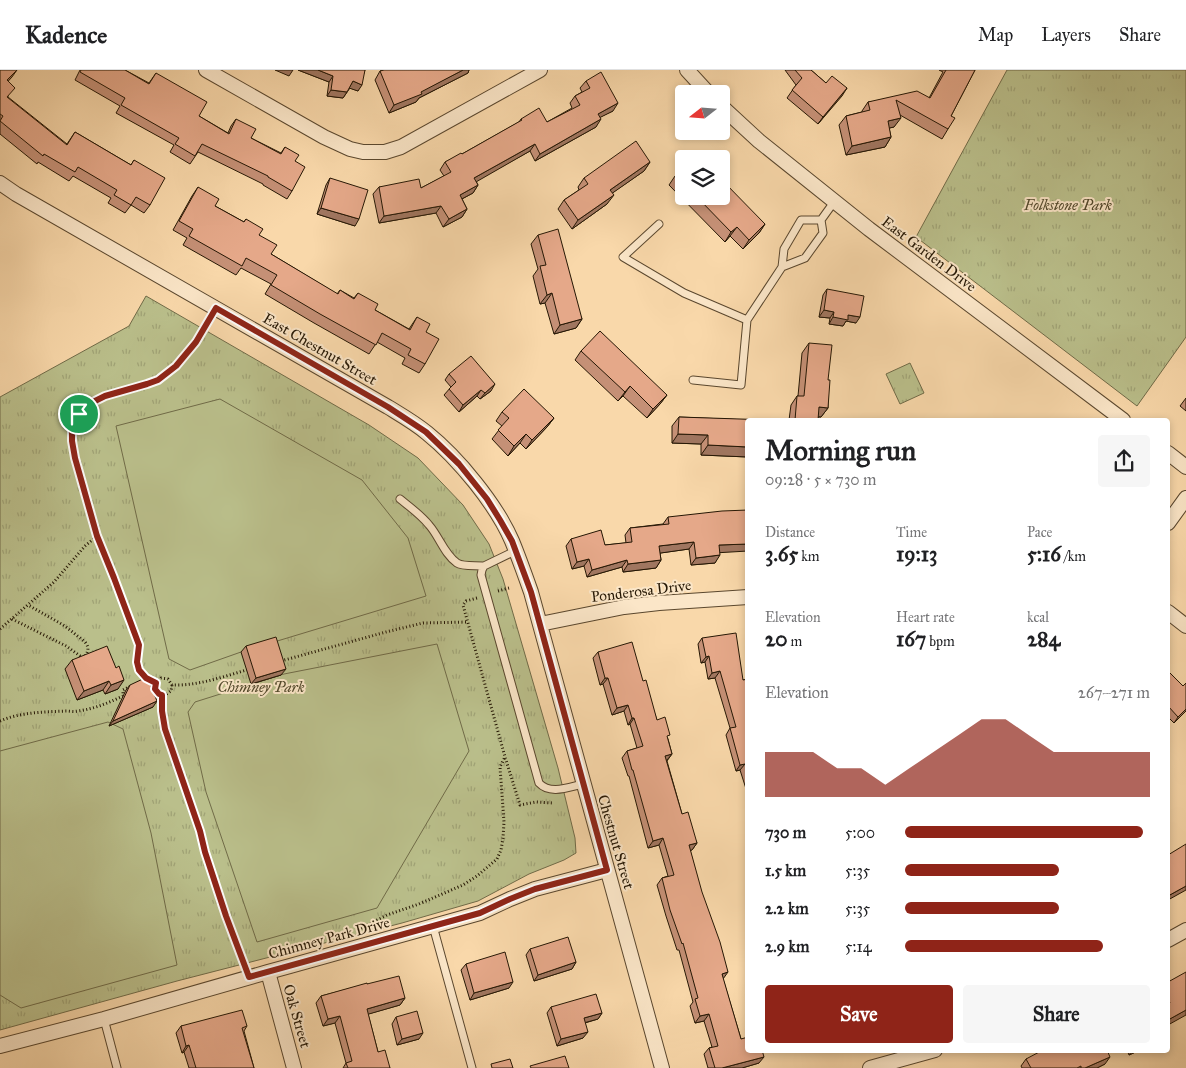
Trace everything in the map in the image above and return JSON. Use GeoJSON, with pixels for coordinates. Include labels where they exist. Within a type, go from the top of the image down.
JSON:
{"type":"FeatureCollection","features":[{"type":"Feature","properties":{"kind":"street"},"geometry":{"type":"LineString","coordinates":[[206,70],[324,137],[363,152],[386,152],[401,147],[540,70]]}},
{"type":"Feature","properties":{"kind":"street"},"geometry":{"type":"LineString","coordinates":[[687,70],[701,85]]}},
{"type":"Feature","properties":{"kind":"street","name":"East Garden Drive"},"geometry":{"type":"LineString","coordinates":[[730,115],[748,132],[834,202],[1120,418]]}},
{"type":"Feature","properties":{"kind":"street","name":"East Chestnut Street"},"geometry":{"type":"LineString","coordinates":[[0,183],[24,199],[388,407],[426,432],[459,464],[487,499],[500,520],[516,551],[540,624]]}},
{"type":"Feature","properties":{"kind":"street"},"geometry":{"type":"LineString","coordinates":[[1170,455],[1186,467]]}},
{"type":"Feature","properties":{"kind":"street"},"geometry":{"type":"LineString","coordinates":[[1170,520],[1186,498]]}},
{"type":"Feature","properties":{"kind":"street","name":"Ponderosa Drive"},"geometry":{"type":"LineString","coordinates":[[540,624],[624,607],[745,596]]}},
{"type":"Feature","properties":{"kind":"street"},"geometry":{"type":"LineString","coordinates":[[1170,614],[1186,626]]}},
{"type":"Feature","properties":{"kind":"street","name":"Chestnut Street"},"geometry":{"type":"LineString","coordinates":[[540,624],[662,1068]]}},
{"type":"Feature","properties":{"kind":"street","name":"Chimney Park Drive"},"geometry":{"type":"LineString","coordinates":[[0,1046],[104,1019],[480,913],[535,889],[607,870]]}},
{"type":"Feature","properties":{"kind":"street"},"geometry":{"type":"LineString","coordinates":[[1170,939],[1186,930]]}},
{"type":"Feature","properties":{"kind":"street","name":"Oak Street"},"geometry":{"type":"LineString","coordinates":[[268,972],[294,1068]]}},
{"type":"Feature","properties":{"kind":"street"},"geometry":{"type":"LineString","coordinates":[[870,1068],[898,1055],[913,1053]]}},
{"type":"Feature","properties":{"kind":"lane"},"geometry":{"type":"LineString","coordinates":[[782,267],[805,258],[823,233],[821,220],[834,202]]}},
{"type":"Feature","properties":{"kind":"lane"},"geometry":{"type":"LineString","coordinates":[[693,380],[741,385],[746,320],[782,267],[784,249],[801,220],[821,220]]}},
{"type":"Feature","properties":{"kind":"lane"},"geometry":{"type":"LineString","coordinates":[[659,224],[623,257],[684,293],[746,320]]}},
{"type":"Feature","properties":{"kind":"lane"},"geometry":{"type":"LineString","coordinates":[[400,498],[430,526],[443,547],[458,563],[484,566],[516,551]]}},
{"type":"Feature","properties":{"kind":"lane"},"geometry":{"type":"LineString","coordinates":[[484,566],[481,575],[539,783],[546,789],[553,790],[583,784]]}},
{"type":"Feature","properties":{"kind":"lane"},"geometry":{"type":"LineString","coordinates":[[433,926],[472,1068]]}},
{"type":"Feature","properties":{"kind":"lane"},"geometry":{"type":"LineString","coordinates":[[104,1019],[117,1068]]}},
{"type":"Feature","properties":{"kind":"path"},"geometry":{"type":"LineString","coordinates":[[156,683],[146,678],[139,670],[137,662],[139,645],[97,536],[75,458],[72,431],[75,421],[85,407],[105,396],[158,380],[171,371],[196,342],[216,308]]}},
{"type":"Feature","properties":{"kind":"path"},"geometry":{"type":"LineString","coordinates":[[0,629],[54,582],[85,546],[97,536]]}},
{"type":"Feature","properties":{"kind":"path"},"geometry":{"type":"LineString","coordinates":[[509,588],[487,594],[463,605],[520,805],[536,802],[561,803]]}},
{"type":"Feature","properties":{"kind":"path"},"geometry":{"type":"LineString","coordinates":[[12,619],[66,646],[83,658],[88,651],[88,645],[85,642],[65,626],[28,605]]}},
{"type":"Feature","properties":{"kind":"path"},"geometry":{"type":"LineString","coordinates":[[280,661],[386,632],[423,624],[468,622]]}},
{"type":"Feature","properties":{"kind":"path"},"geometry":{"type":"LineString","coordinates":[[172,685],[196,683],[252,669]]}},
{"type":"Feature","properties":{"kind":"path"},"geometry":{"type":"LineString","coordinates":[[0,721],[17,715],[76,712],[91,708],[123,696],[123,690],[146,678]]}},
{"type":"Feature","properties":{"kind":"path"},"geometry":{"type":"LineString","coordinates":[[161,678],[168,679],[172,685],[169,694],[159,694],[155,689],[156,683],[161,678]]}},
{"type":"Feature","properties":{"kind":"path"},"geometry":{"type":"LineString","coordinates":[[162,695],[165,729],[224,909],[249,977]]}},
{"type":"Feature","properties":{"kind":"path"},"geometry":{"type":"LineString","coordinates":[[353,932],[394,912],[420,904],[462,885],[477,876],[497,859],[503,838],[504,822],[500,767],[505,756]]}},
{"type":"Feature","properties":{"kind":"green space","name":"Folkstone Park"},"geometry":{"type":"Polygon","coordinates":[[[1007,70],[1186,70],[1186,337],[1137,406],[916,237],[1007,70]]]}},
{"type":"Feature","properties":{"kind":"green space","name":"Chimney Park"},"geometry":{"type":"Polygon","coordinates":[[[146,296],[369,425],[418,458],[463,505],[489,544],[503,579],[558,768],[575,838],[576,853],[529,874],[478,901],[0,1030],[0,397],[129,326],[146,296]]]}},
{"type":"Feature","properties":{"kind":"green space"},"geometry":{"type":"Polygon","coordinates":[[[910,363],[924,393],[900,404],[886,374],[910,363]]]}},
{"type":"Feature","properties":{"kind":"green space"},"geometry":{"type":"Polygon","coordinates":[[[220,399],[362,480],[408,538],[426,596],[241,652],[190,670],[169,659],[116,426],[220,399]]]}},
{"type":"Feature","properties":{"kind":"green space"},"geometry":{"type":"Polygon","coordinates":[[[437,644],[469,751],[377,908],[257,942],[206,792],[188,712],[195,702],[284,674],[437,644]]]}},
{"type":"Feature","properties":{"kind":"green space"},"geometry":{"type":"Polygon","coordinates":[[[108,722],[123,729],[151,833],[177,965],[21,1008],[0,995],[0,751],[108,722]]]}},
{"type":"Feature","properties":{"kind":"building"},"geometry":{"type":"Polygon","coordinates":[[[0,70],[17,70],[7,80],[15,88],[7,97],[67,145],[75,132],[131,165],[134,160],[165,178],[150,205],[136,197],[131,205],[114,195],[117,190],[78,167],[75,172],[44,154],[43,156],[0,121],[3,116],[0,114],[0,70]]]}},
{"type":"Feature","properties":{"kind":"building"},"geometry":{"type":"Polygon","coordinates":[[[81,70],[125,70],[149,84],[156,73],[207,102],[199,116],[229,134],[236,119],[256,129],[251,138],[281,154],[285,147],[299,155],[295,161],[305,167],[292,191],[268,176],[202,144],[195,156],[175,144],[179,138],[121,105],[125,98],[80,72],[81,70]]]}},
{"type":"Feature","properties":{"kind":"building"},"geometry":{"type":"Polygon","coordinates":[[[318,70],[365,70],[362,85],[353,81],[347,92],[331,90],[333,76],[318,70]]]}},
{"type":"Feature","properties":{"kind":"building"},"geometry":{"type":"Polygon","coordinates":[[[463,70],[421,92],[422,94],[394,105],[380,71],[463,70]]]}},
{"type":"Feature","properties":{"kind":"building"},"geometry":{"type":"Polygon","coordinates":[[[795,70],[811,70],[826,83],[832,76],[847,88],[823,117],[792,90],[802,78],[795,70]]]}},
{"type":"Feature","properties":{"kind":"building"},"geometry":{"type":"Polygon","coordinates":[[[946,70],[975,70],[951,116],[955,118],[948,129],[896,100],[901,118],[888,121],[891,137],[852,146],[846,116],[870,110],[868,102],[917,91],[930,98],[946,70]]]}},
{"type":"Feature","properties":{"kind":"building"},"geometry":{"type":"Polygon","coordinates":[[[601,72],[618,103],[598,114],[601,119],[540,154],[535,144],[474,178],[478,185],[460,195],[467,209],[449,219],[441,206],[384,216],[379,187],[419,179],[421,188],[451,172],[445,162],[522,120],[539,108],[547,122],[580,105],[575,96],[590,88],[586,81],[601,72]]]}},
{"type":"Feature","properties":{"kind":"building"},"geometry":{"type":"Polygon","coordinates":[[[636,141],[650,162],[610,190],[614,195],[578,220],[564,200],[588,184],[584,178],[636,141]]]}},
{"type":"Feature","properties":{"kind":"building"},"geometry":{"type":"Polygon","coordinates":[[[330,178],[368,190],[359,219],[321,208],[330,178]]]}},
{"type":"Feature","properties":{"kind":"building"},"geometry":{"type":"Polygon","coordinates":[[[198,187],[219,199],[215,206],[244,222],[246,219],[263,229],[259,235],[277,245],[271,254],[338,294],[340,290],[354,299],[358,293],[378,304],[375,310],[410,330],[417,317],[430,324],[426,332],[439,339],[425,364],[408,355],[411,349],[382,333],[376,345],[271,285],[277,275],[246,258],[242,266],[189,236],[193,229],[179,221],[198,187]]]}},
{"type":"Feature","properties":{"kind":"building"},"geometry":{"type":"Polygon","coordinates":[[[730,188],[765,224],[749,240],[737,227],[731,232],[705,205],[730,205],[730,188]]]}},
{"type":"Feature","properties":{"kind":"building"},"geometry":{"type":"Polygon","coordinates":[[[558,229],[582,319],[560,325],[552,293],[547,295],[540,266],[546,265],[538,235],[558,229]]]}},
{"type":"Feature","properties":{"kind":"building"},"geometry":{"type":"Polygon","coordinates":[[[827,289],[864,296],[860,317],[848,315],[848,320],[833,317],[834,312],[824,310],[827,289]]]}},
{"type":"Feature","properties":{"kind":"building"},"geometry":{"type":"Polygon","coordinates":[[[600,331],[667,395],[653,409],[630,386],[625,392],[581,351],[600,331]]]}},
{"type":"Feature","properties":{"kind":"building"},"geometry":{"type":"Polygon","coordinates":[[[809,343],[832,345],[828,380],[830,380],[828,408],[819,407],[818,418],[795,418],[797,396],[804,396],[809,343]]]}},
{"type":"Feature","properties":{"kind":"building"},"geometry":{"type":"Polygon","coordinates":[[[471,356],[495,384],[485,393],[481,390],[463,405],[449,389],[456,382],[449,374],[471,356]]]}},
{"type":"Feature","properties":{"kind":"building"},"geometry":{"type":"Polygon","coordinates":[[[524,389],[554,418],[532,440],[526,434],[514,446],[498,430],[509,418],[502,412],[524,389]]]}},
{"type":"Feature","properties":{"kind":"building"},"geometry":{"type":"Polygon","coordinates":[[[679,417],[745,419],[745,447],[708,445],[708,435],[678,434],[679,417]]]}},
{"type":"Feature","properties":{"kind":"building"},"geometry":{"type":"Polygon","coordinates":[[[745,510],[745,544],[719,545],[720,555],[696,558],[694,542],[659,546],[661,560],[628,564],[627,560],[592,570],[589,559],[577,562],[571,539],[601,530],[605,545],[632,542],[630,528],[669,524],[668,517],[745,510]]]}},
{"type":"Feature","properties":{"kind":"building"},"geometry":{"type":"Polygon","coordinates":[[[736,633],[743,680],[745,680],[745,764],[740,765],[730,728],[736,727],[720,671],[712,673],[709,656],[706,657],[702,638],[736,633]]]}},
{"type":"Feature","properties":{"kind":"building"},"geometry":{"type":"Polygon","coordinates":[[[276,637],[286,669],[256,678],[246,646],[276,637]]]}},
{"type":"Feature","properties":{"kind":"building"},"geometry":{"type":"Polygon","coordinates":[[[632,642],[643,681],[646,680],[657,720],[665,717],[670,735],[667,736],[672,754],[665,756],[682,814],[688,812],[697,843],[689,845],[702,892],[720,942],[728,972],[722,974],[741,1039],[745,1038],[745,1053],[763,1053],[764,1057],[722,1068],[715,1068],[709,1048],[718,1046],[709,1014],[700,1016],[695,999],[698,998],[683,943],[670,910],[662,878],[674,875],[663,838],[653,841],[627,751],[643,746],[628,705],[617,708],[608,678],[605,678],[598,652],[632,642]]]}},
{"type":"Feature","properties":{"kind":"building"},"geometry":{"type":"Polygon","coordinates":[[[107,646],[116,668],[119,666],[124,680],[111,685],[109,681],[84,691],[72,660],[107,646]]]}},
{"type":"Feature","properties":{"kind":"building"},"geometry":{"type":"Polygon","coordinates":[[[1170,673],[1183,686],[1186,683],[1186,709],[1178,717],[1170,708],[1170,673]]]}},
{"type":"Feature","properties":{"kind":"building"},"geometry":{"type":"Polygon","coordinates":[[[147,677],[157,701],[113,721],[130,685],[147,677]]]}},
{"type":"Feature","properties":{"kind":"building"},"geometry":{"type":"Polygon","coordinates":[[[1186,844],[1186,886],[1170,895],[1170,854],[1186,844]]]}},
{"type":"Feature","properties":{"kind":"building"},"geometry":{"type":"Polygon","coordinates":[[[568,937],[576,962],[538,975],[530,949],[568,937]]]}},
{"type":"Feature","properties":{"kind":"building"},"geometry":{"type":"Polygon","coordinates":[[[505,952],[513,982],[474,993],[466,964],[505,952]]]}},
{"type":"Feature","properties":{"kind":"building"},"geometry":{"type":"Polygon","coordinates":[[[1186,972],[1186,1010],[1170,1019],[1170,1003],[1170,981],[1186,972]]]}},
{"type":"Feature","properties":{"kind":"building"},"geometry":{"type":"Polygon","coordinates":[[[399,976],[405,998],[367,1009],[378,1052],[385,1050],[390,1068],[348,1068],[346,1063],[352,1061],[340,1016],[328,1019],[321,996],[399,976]]]}},
{"type":"Feature","properties":{"kind":"building"},"geometry":{"type":"Polygon","coordinates":[[[596,994],[602,1013],[584,1018],[588,1032],[561,1039],[551,1007],[596,994]]]}},
{"type":"Feature","properties":{"kind":"building"},"geometry":{"type":"Polygon","coordinates":[[[242,1010],[247,1026],[242,1028],[254,1068],[196,1068],[189,1045],[186,1046],[181,1026],[242,1010]]]}},
{"type":"Feature","properties":{"kind":"building"},"geometry":{"type":"Polygon","coordinates":[[[417,1011],[423,1033],[402,1039],[396,1017],[417,1011]]]}},
{"type":"Feature","properties":{"kind":"building"},"geometry":{"type":"Polygon","coordinates":[[[1037,1053],[1108,1053],[1110,1057],[1085,1068],[1081,1068],[1081,1066],[1077,1068],[1031,1068],[1026,1059],[1037,1053]]]}},
{"type":"Feature","properties":{"kind":"building"},"geometry":{"type":"Polygon","coordinates":[[[565,1056],[569,1068],[531,1068],[530,1066],[565,1056]]]}},
{"type":"Feature","properties":{"kind":"building"},"geometry":{"type":"Polygon","coordinates":[[[510,1059],[513,1068],[492,1068],[491,1064],[510,1059]]]}},
{"type":"Feature","properties":{"kind":"route"},"geometry":{"type":"LineString","coordinates":[[216,308],[388,407],[426,432],[459,464],[487,499],[512,541],[531,592],[607,870],[535,889],[480,913],[249,977],[226,916],[200,831],[165,729],[162,695],[155,689],[156,683],[146,678],[139,670],[137,662],[139,645],[97,536],[72,441],[72,431],[79,414],[85,407],[105,396],[147,384],[165,375],[188,354],[216,308]]}}]}
